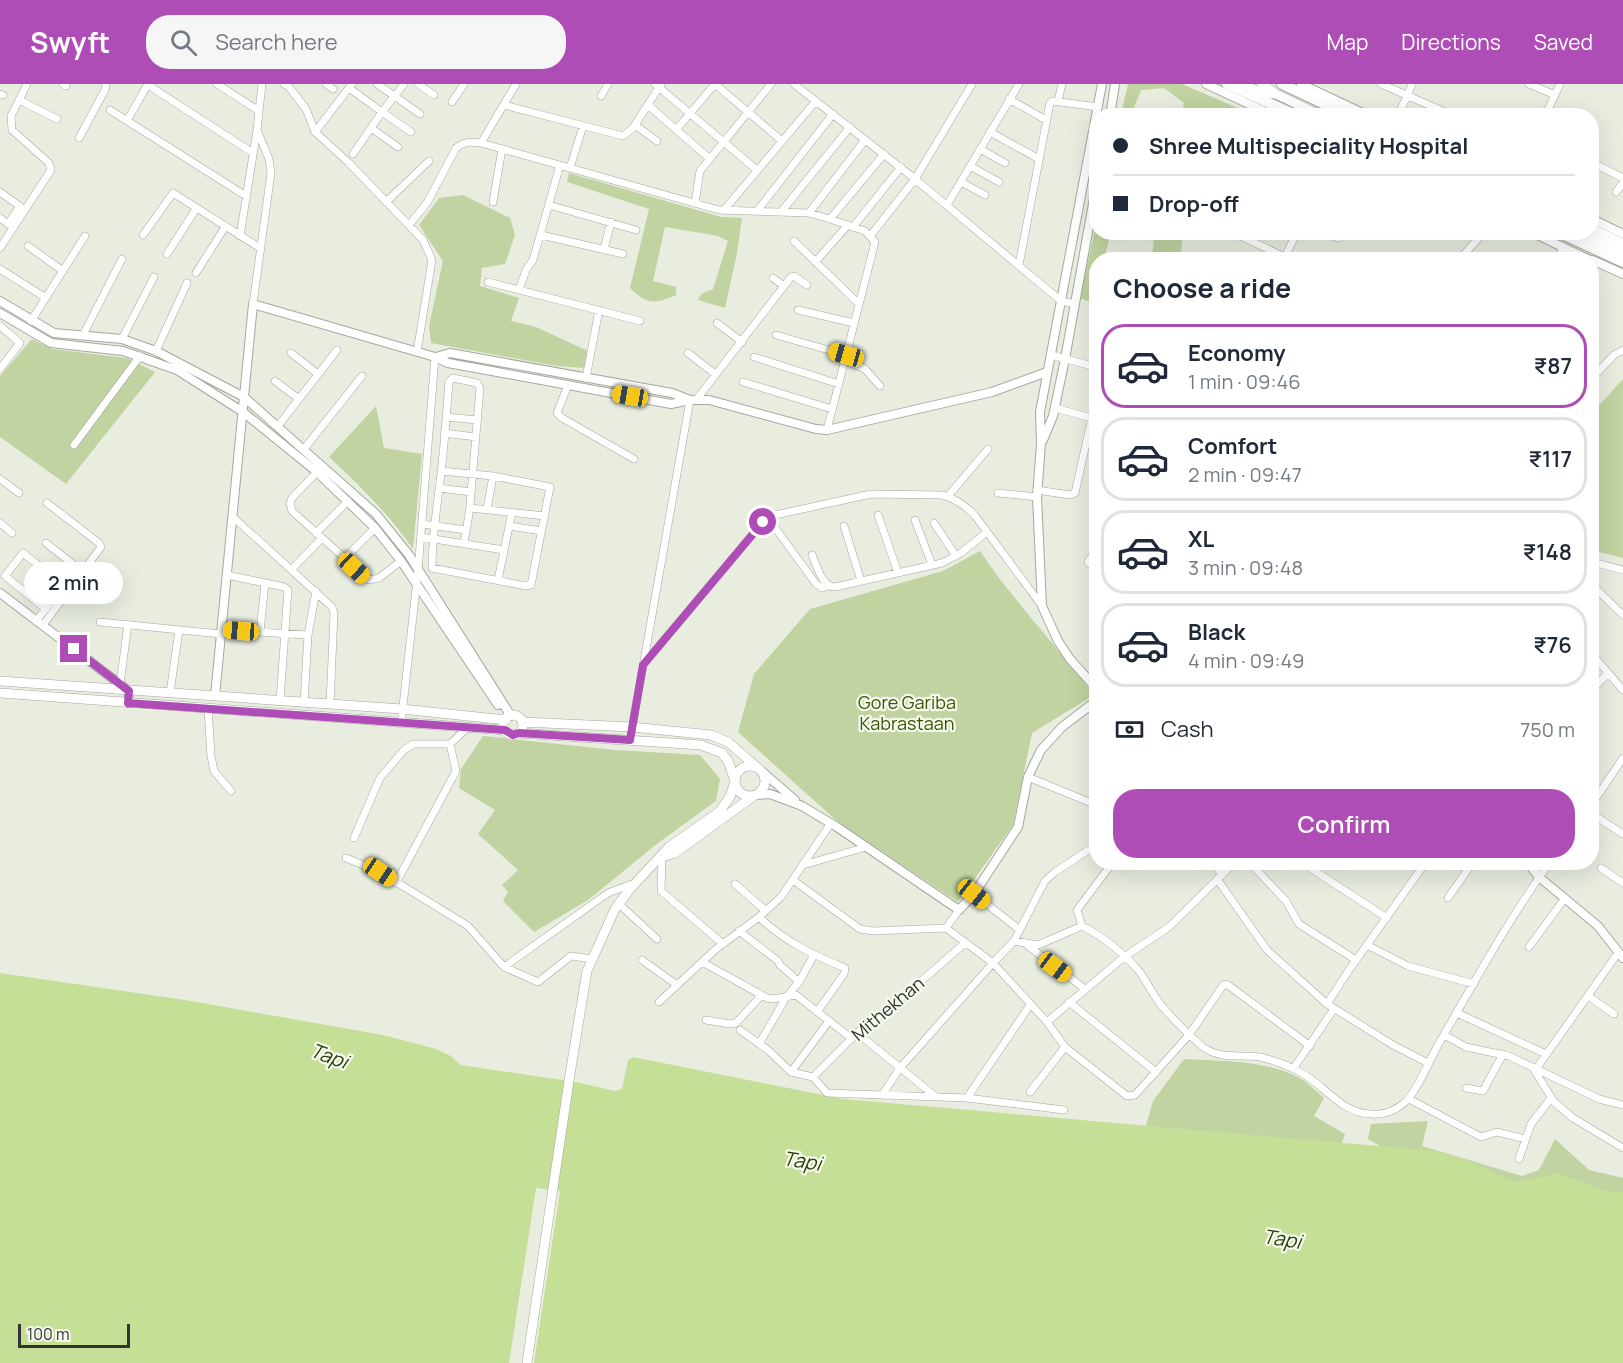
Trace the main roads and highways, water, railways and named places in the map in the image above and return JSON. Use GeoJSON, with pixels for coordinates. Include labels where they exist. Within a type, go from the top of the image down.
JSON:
{"type":"FeatureCollection","features":[{"type":"Feature","properties":{"kind":"main road"},"geometry":{"type":"LineString","coordinates":[[1227,84],[1280,108]]}},
{"type":"Feature","properties":{"kind":"main road"},"geometry":{"type":"LineString","coordinates":[[1241,84],[1263,93],[1276,94]]}},
{"type":"Feature","properties":{"kind":"main road"},"geometry":{"type":"LineString","coordinates":[[1262,84],[1276,94],[1305,108]]}},
{"type":"Feature","properties":{"kind":"main road"},"geometry":{"type":"LineString","coordinates":[[1282,84],[1333,108]]}},
{"type":"Feature","properties":{"kind":"main road"},"geometry":{"type":"LineString","coordinates":[[1599,232],[1623,244]]}},
{"type":"Feature","properties":{"kind":"main road"},"geometry":{"type":"LineString","coordinates":[[1575,240],[1623,262]]}},
{"type":"Feature","properties":{"kind":"main road"},"geometry":{"type":"LineString","coordinates":[[1594,240],[1623,254]]}},
{"type":"Feature","properties":{"kind":"main road"},"geometry":{"type":"LineString","coordinates":[[0,681],[518,717],[523,728],[519,733]]}},
{"type":"Feature","properties":{"kind":"main road"},"geometry":{"type":"LineString","coordinates":[[0,693],[466,729],[505,730],[513,735],[519,733],[701,745],[722,753],[728,761],[736,786],[741,793],[755,795]]}},
{"type":"Feature","properties":{"kind":"main road"},"geometry":{"type":"LineString","coordinates":[[505,730],[504,724],[508,718]]}},
{"type":"Feature","properties":{"kind":"main road"},"geometry":{"type":"LineString","coordinates":[[522,722],[632,727],[711,735],[728,742],[759,769],[764,776],[764,785],[755,795],[675,853],[662,857]]}},
{"type":"Feature","properties":{"kind":"main road"},"geometry":{"type":"LineString","coordinates":[[527,1363],[587,970],[619,904],[635,884],[669,847],[719,812],[730,797],[738,772],[745,766],[759,769]]}},
{"type":"Feature","properties":{"kind":"water","name":"Tapi"},"geometry":{"type":"Polygon","coordinates":[[[0,973],[185,1000],[383,1035],[433,1048],[451,1056],[460,1065],[576,1082],[615,1091],[622,1089],[628,1060],[633,1057],[843,1099],[1435,1151],[1465,1159],[1518,1182],[1558,1173],[1605,1191],[1623,1192],[1623,1363],[534,1363],[560,1191],[536,1188],[509,1363],[0,1363],[0,973]]]}},
{"type":"Feature","properties":{"kind":"park label","name":"Gore Gariba Kabrastaan"},"geometry":{"type":"Point","coordinates":[907,713]}}]}
